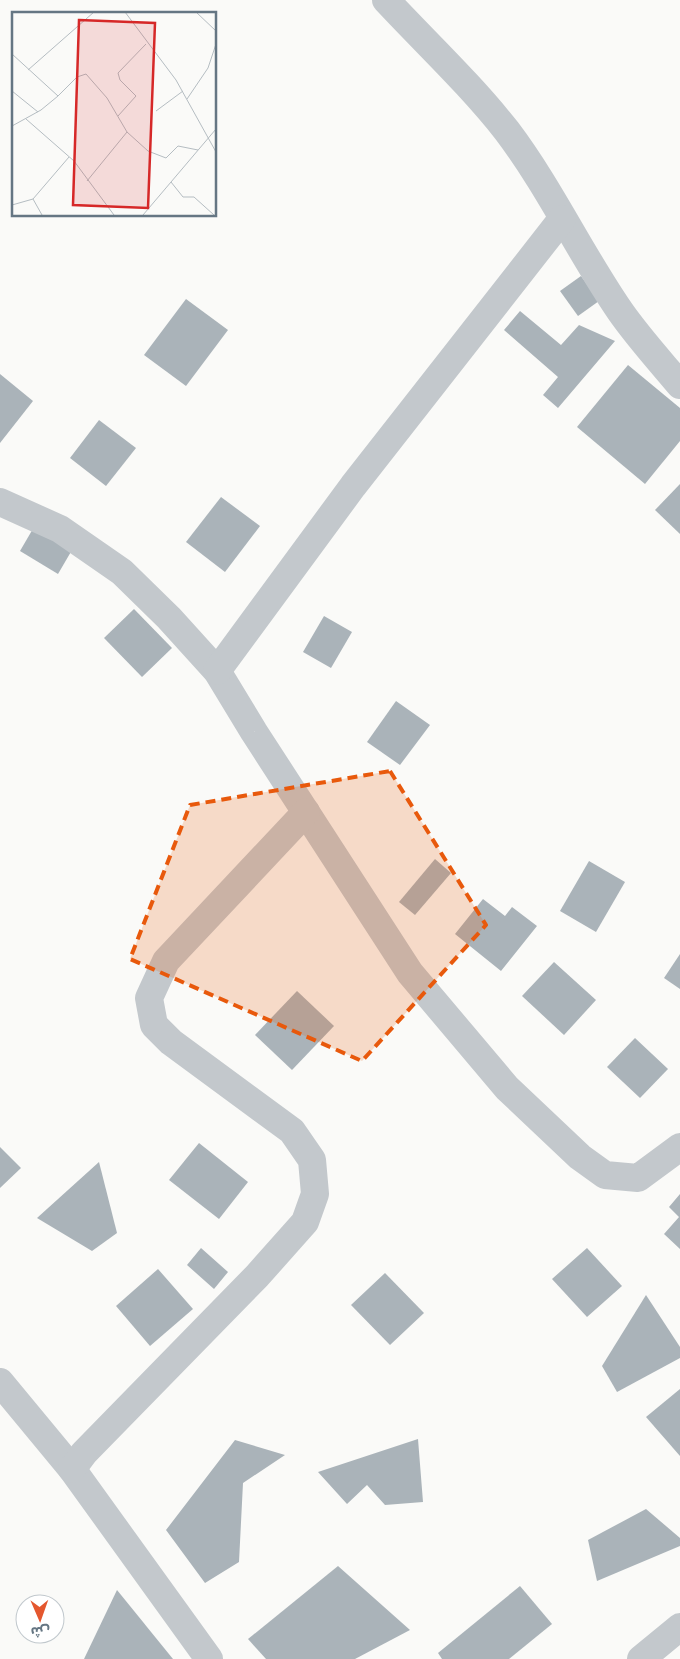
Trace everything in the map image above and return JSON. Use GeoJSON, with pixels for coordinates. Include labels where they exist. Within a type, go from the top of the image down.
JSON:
{"type":"FeatureCollection","features":[{"type":"Feature","properties":{"kind":"street"},"geometry":{"type":"LineString","coordinates":[[386,0],[495,116],[534,169],[562,220],[621,313],[680,386]]}},
{"type":"Feature","properties":{"kind":"street"},"geometry":{"type":"LineString","coordinates":[[217,671],[353,486],[562,220]]}},
{"type":"Feature","properties":{"kind":"street"},"geometry":{"type":"LineString","coordinates":[[0,502],[60,528],[122,572],[170,618],[217,671],[410,974],[507,1088],[580,1157],[605,1175],[638,1178],[680,1148]]}},
{"type":"Feature","properties":{"kind":"street"},"geometry":{"type":"LineString","coordinates":[[72,1469],[84,1453],[257,1276],[305,1222],[315,1194],[312,1160],[292,1131],[170,1042],[154,1025],[149,998],[166,960],[306,812]]}},
{"type":"Feature","properties":{"kind":"street"},"geometry":{"type":"LineString","coordinates":[[0,1382],[72,1469],[209,1659]]}},
{"type":"Feature","properties":{"kind":"street"},"geometry":{"type":"LineString","coordinates":[[642,1659],[680,1627]]}},
{"type":"Feature","properties":{"kind":"highlighted area"},"geometry":{"type":"Polygon","coordinates":[[[390,771],[486,925],[362,1061],[130,959],[190,805],[390,771]]]}},
{"type":"Feature","properties":{"kind":"building"},"geometry":{"type":"Polygon","coordinates":[[[581,276],[599,301],[578,316],[560,291],[581,276]]]}},
{"type":"Feature","properties":{"kind":"building"},"geometry":{"type":"Polygon","coordinates":[[[186,299],[228,330],[186,386],[144,355],[186,299]]]}},
{"type":"Feature","properties":{"kind":"building"},"geometry":{"type":"Polygon","coordinates":[[[520,311],[561,345],[579,325],[615,341],[558,408],[543,395],[558,377],[504,330],[520,311]]]}},
{"type":"Feature","properties":{"kind":"building"},"geometry":{"type":"Polygon","coordinates":[[[628,365],[680,408],[680,441],[645,484],[577,427],[628,365]]]}},
{"type":"Feature","properties":{"kind":"building"},"geometry":{"type":"Polygon","coordinates":[[[0,374],[33,401],[0,443],[0,374]]]}},
{"type":"Feature","properties":{"kind":"building"},"geometry":{"type":"Polygon","coordinates":[[[99,420],[136,448],[106,486],[70,458],[99,420]]]}},
{"type":"Feature","properties":{"kind":"building"},"geometry":{"type":"Polygon","coordinates":[[[680,484],[680,534],[655,510],[680,484]]]}},
{"type":"Feature","properties":{"kind":"building"},"geometry":{"type":"Polygon","coordinates":[[[221,497],[260,526],[225,572],[186,542],[221,497]]]}},
{"type":"Feature","properties":{"kind":"building"},"geometry":{"type":"Polygon","coordinates":[[[34,527],[72,550],[58,574],[20,551],[34,527]]]}},
{"type":"Feature","properties":{"kind":"building"},"geometry":{"type":"Polygon","coordinates":[[[134,609],[172,648],[142,677],[104,638],[134,609]]]}},
{"type":"Feature","properties":{"kind":"building"},"geometry":{"type":"Polygon","coordinates":[[[324,616],[352,632],[331,668],[303,652],[324,616]]]}},
{"type":"Feature","properties":{"kind":"building"},"geometry":{"type":"Polygon","coordinates":[[[396,701],[430,725],[400,765],[367,742],[396,701]]]}},
{"type":"Feature","properties":{"kind":"building"},"geometry":{"type":"Polygon","coordinates":[[[435,859],[451,873],[415,915],[399,902],[435,859]]]}},
{"type":"Feature","properties":{"kind":"building"},"geometry":{"type":"Polygon","coordinates":[[[589,861],[625,882],[596,932],[560,911],[589,861]]]}},
{"type":"Feature","properties":{"kind":"building"},"geometry":{"type":"Polygon","coordinates":[[[483,899],[505,916],[512,907],[537,926],[501,971],[455,934],[483,899]]]}},
{"type":"Feature","properties":{"kind":"building"},"geometry":{"type":"Polygon","coordinates":[[[680,954],[680,989],[664,978],[680,954]]]}},
{"type":"Feature","properties":{"kind":"building"},"geometry":{"type":"Polygon","coordinates":[[[554,962],[596,1000],[564,1035],[522,996],[554,962]]]}},
{"type":"Feature","properties":{"kind":"building"},"geometry":{"type":"Polygon","coordinates":[[[297,991],[334,1026],[292,1070],[255,1035],[297,991]]]}},
{"type":"Feature","properties":{"kind":"building"},"geometry":{"type":"Polygon","coordinates":[[[635,1038],[668,1069],[640,1098],[607,1067],[635,1038]]]}},
{"type":"Feature","properties":{"kind":"building"},"geometry":{"type":"Polygon","coordinates":[[[199,1143],[248,1182],[219,1219],[169,1180],[199,1143]]]}},
{"type":"Feature","properties":{"kind":"building"},"geometry":{"type":"Polygon","coordinates":[[[0,1147],[21,1168],[0,1188],[0,1147]]]}},
{"type":"Feature","properties":{"kind":"building"},"geometry":{"type":"Polygon","coordinates":[[[99,1162],[117,1233],[92,1251],[37,1218],[99,1162]]]}},
{"type":"Feature","properties":{"kind":"building"},"geometry":{"type":"Polygon","coordinates":[[[680,1194],[680,1249],[664,1234],[679,1217],[669,1207],[680,1194]]]}},
{"type":"Feature","properties":{"kind":"building"},"geometry":{"type":"Polygon","coordinates":[[[201,1248],[228,1272],[214,1289],[187,1265],[201,1248]]]}},
{"type":"Feature","properties":{"kind":"building"},"geometry":{"type":"Polygon","coordinates":[[[587,1248],[622,1286],[587,1317],[552,1279],[587,1248]]]}},
{"type":"Feature","properties":{"kind":"building"},"geometry":{"type":"Polygon","coordinates":[[[158,1269],[193,1309],[150,1346],[116,1306],[158,1269]]]}},
{"type":"Feature","properties":{"kind":"building"},"geometry":{"type":"Polygon","coordinates":[[[385,1273],[424,1313],[390,1345],[351,1305],[385,1273]]]}},
{"type":"Feature","properties":{"kind":"building"},"geometry":{"type":"Polygon","coordinates":[[[646,1295],[680,1347],[680,1358],[617,1392],[602,1366],[646,1295]]]}},
{"type":"Feature","properties":{"kind":"building"},"geometry":{"type":"Polygon","coordinates":[[[680,1389],[680,1456],[646,1417],[680,1389]]]}},
{"type":"Feature","properties":{"kind":"building"},"geometry":{"type":"Polygon","coordinates":[[[418,1439],[423,1502],[385,1505],[367,1485],[347,1504],[318,1472],[418,1439]]]}},
{"type":"Feature","properties":{"kind":"building"},"geometry":{"type":"Polygon","coordinates":[[[235,1440],[285,1455],[243,1483],[239,1562],[205,1583],[166,1530],[235,1440]]]}},
{"type":"Feature","properties":{"kind":"building"},"geometry":{"type":"Polygon","coordinates":[[[646,1509],[680,1538],[680,1546],[597,1581],[588,1540],[646,1509]]]}},
{"type":"Feature","properties":{"kind":"building"},"geometry":{"type":"Polygon","coordinates":[[[338,1566],[410,1630],[355,1659],[266,1659],[248,1639],[338,1566]]]}},
{"type":"Feature","properties":{"kind":"building"},"geometry":{"type":"Polygon","coordinates":[[[520,1586],[552,1624],[509,1659],[442,1659],[438,1653],[520,1586]]]}},
{"type":"Feature","properties":{"kind":"building"},"geometry":{"type":"Polygon","coordinates":[[[117,1590],[173,1659],[84,1659],[117,1590]]]}}]}
